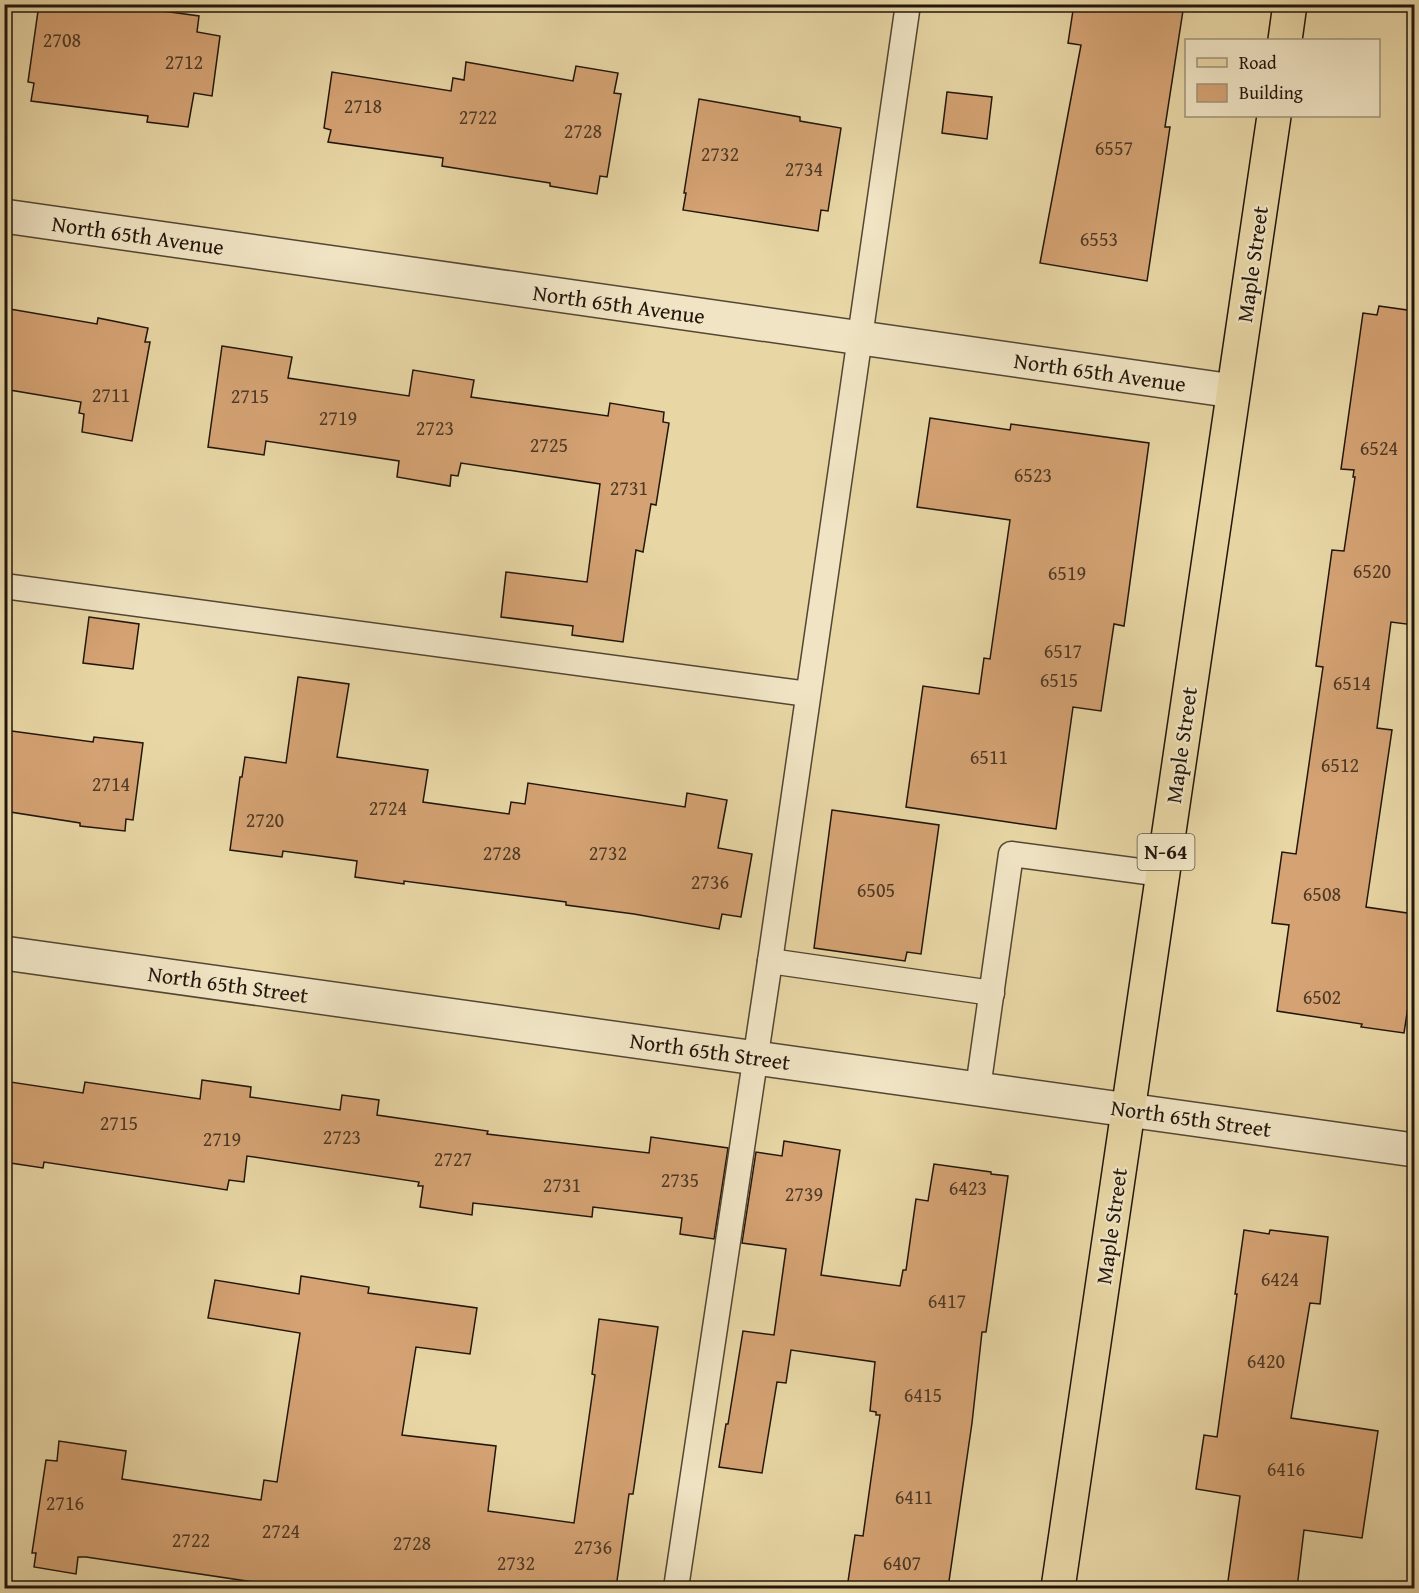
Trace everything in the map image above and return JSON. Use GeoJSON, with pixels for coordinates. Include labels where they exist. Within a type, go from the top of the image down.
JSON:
{"type":"FeatureCollection","features":[{"type":"Feature","properties":{"kind":"main road"},"geometry":{"type":"LineString","coordinates":[[1285,39],[1290,4]]}},
{"type":"Feature","properties":{"kind":"main road","name":"Maple Street"},"geometry":{"type":"LineString","coordinates":[[1058,1588],[1274,117]]}},
{"type":"Feature","properties":{"kind":"street","name":"North 65th Avenue"},"geometry":{"type":"LineString","coordinates":[[4,216],[1233,391]]}},
{"type":"Feature","properties":{"kind":"street","name":"North 65th Street"},"geometry":{"type":"LineString","coordinates":[[4,953],[1414,1150]]}},
{"type":"Feature","properties":{"kind":"lane"},"geometry":{"type":"LineString","coordinates":[[676,1588],[756,1058],[908,4]]}},
{"type":"Feature","properties":{"kind":"lane"},"geometry":{"type":"LineString","coordinates":[[4,586],[808,694]]}},
{"type":"Feature","properties":{"kind":"lane"},"geometry":{"type":"LineString","coordinates":[[978,1088],[1011,854],[1162,874]]}},
{"type":"Feature","properties":{"kind":"lane"},"geometry":{"type":"LineString","coordinates":[[770,961],[992,993]]}},
{"type":"Feature","properties":{"kind":"building"},"geometry":{"type":"Polygon","coordinates":[[[39,4],[156,4],[156,10],[199,16],[197,32],[220,36],[212,96],[194,93],[188,127],[147,122],[148,116],[31,101],[34,83],[28,82],[39,4]]]}},
{"type":"Feature","properties":{"kind":"building"},"geometry":{"type":"Polygon","coordinates":[[[1074,4],[1184,4],[1165,127],[1170,127],[1147,281],[1040,263],[1081,45],[1068,43],[1074,4]]]}},
{"type":"Feature","properties":{"kind":"building"},"geometry":{"type":"Polygon","coordinates":[[[466,62],[573,81],[576,66],[618,73],[614,93],[621,94],[607,177],[600,176],[597,194],[550,186],[550,183],[442,166],[443,158],[328,142],[331,130],[324,128],[332,72],[451,91],[453,78],[464,80],[466,62]]]}},
{"type":"Feature","properties":{"kind":"building"},"geometry":{"type":"Polygon","coordinates":[[[947,92],[992,97],[987,139],[942,133],[947,92]]]}},
{"type":"Feature","properties":{"kind":"building"},"geometry":{"type":"Polygon","coordinates":[[[699,99],[800,117],[800,121],[841,128],[828,211],[821,210],[818,231],[683,210],[699,99]]]}},
{"type":"Feature","properties":{"kind":"building"},"geometry":{"type":"Polygon","coordinates":[[[1379,306],[1414,311],[1414,625],[1391,622],[1377,728],[1392,730],[1366,907],[1414,914],[1414,967],[1404,1033],[1277,1011],[1289,925],[1272,923],[1282,852],[1296,854],[1323,667],[1316,666],[1332,550],[1344,551],[1355,477],[1353,477],[1354,470],[1341,469],[1363,313],[1377,315],[1379,306]]]}},
{"type":"Feature","properties":{"kind":"building"},"geometry":{"type":"Polygon","coordinates":[[[4,308],[97,324],[98,318],[148,328],[145,342],[150,342],[132,441],[82,432],[84,414],[79,413],[81,402],[4,389],[4,308]]]}},
{"type":"Feature","properties":{"kind":"building"},"geometry":{"type":"Polygon","coordinates":[[[222,346],[292,357],[288,378],[409,396],[413,370],[474,380],[471,397],[608,416],[610,403],[664,412],[663,422],[669,423],[656,505],[651,504],[643,552],[636,550],[623,642],[572,635],[573,626],[501,617],[506,572],[587,582],[600,484],[461,463],[458,476],[451,475],[450,486],[397,477],[399,461],[266,441],[264,455],[208,447],[222,346]]]}},
{"type":"Feature","properties":{"kind":"building"},"geometry":{"type":"Polygon","coordinates":[[[930,418],[1010,430],[1011,424],[1149,443],[1124,626],[1114,624],[1101,711],[1073,707],[1056,829],[906,807],[923,686],[979,694],[984,658],[990,659],[1010,520],[917,507],[930,418]]]}},
{"type":"Feature","properties":{"kind":"building"},"geometry":{"type":"Polygon","coordinates":[[[89,617],[139,624],[133,669],[83,663],[89,617]]]}},
{"type":"Feature","properties":{"kind":"building"},"geometry":{"type":"Polygon","coordinates":[[[298,677],[349,684],[337,757],[428,770],[423,802],[509,814],[511,802],[525,804],[528,783],[685,807],[687,793],[727,800],[718,848],[752,854],[741,917],[722,914],[719,929],[566,905],[566,902],[355,877],[357,861],[283,851],[282,857],[230,850],[245,757],[286,763],[298,677]]]}},
{"type":"Feature","properties":{"kind":"building"},"geometry":{"type":"Polygon","coordinates":[[[4,730],[93,742],[94,737],[143,743],[133,820],[126,819],[125,831],[80,826],[80,823],[4,811],[4,730]]]}},
{"type":"Feature","properties":{"kind":"building"},"geometry":{"type":"Polygon","coordinates":[[[832,810],[939,825],[921,954],[907,952],[905,961],[814,948],[832,810]]]}},
{"type":"Feature","properties":{"kind":"building"},"geometry":{"type":"Polygon","coordinates":[[[202,1080],[251,1087],[250,1097],[340,1110],[342,1095],[379,1100],[377,1115],[488,1131],[487,1134],[649,1153],[651,1137],[728,1148],[714,1239],[680,1234],[682,1218],[593,1207],[592,1217],[473,1203],[472,1215],[420,1207],[423,1186],[418,1186],[419,1182],[247,1156],[244,1182],[229,1180],[227,1190],[44,1162],[43,1168],[4,1162],[4,1081],[83,1093],[85,1082],[200,1099],[202,1080]]]}},
{"type":"Feature","properties":{"kind":"building"},"geometry":{"type":"Polygon","coordinates":[[[784,1141],[840,1150],[821,1275],[900,1286],[903,1270],[906,1270],[916,1199],[928,1201],[934,1164],[1008,1176],[986,1332],[982,1332],[972,1423],[948,1588],[847,1588],[855,1535],[863,1536],[880,1415],[870,1411],[875,1362],[791,1350],[786,1383],[777,1382],[762,1473],[719,1467],[743,1331],[774,1335],[786,1249],[742,1243],[756,1152],[782,1156],[784,1141]]]}},
{"type":"Feature","properties":{"kind":"building"},"geometry":{"type":"Polygon","coordinates":[[[1244,1230],[1269,1234],[1270,1230],[1328,1237],[1320,1304],[1310,1303],[1291,1418],[1378,1431],[1362,1538],[1304,1530],[1297,1588],[1227,1588],[1240,1496],[1196,1489],[1204,1435],[1217,1437],[1244,1230]]]}},
{"type":"Feature","properties":{"kind":"building"},"geometry":{"type":"Polygon","coordinates":[[[301,1276],[369,1287],[368,1293],[477,1308],[470,1354],[416,1347],[402,1435],[496,1446],[488,1511],[574,1523],[595,1375],[592,1374],[599,1319],[658,1327],[633,1494],[629,1494],[616,1588],[252,1588],[253,1582],[86,1557],[78,1557],[76,1574],[34,1567],[36,1553],[32,1553],[46,1460],[57,1461],[59,1441],[126,1451],[122,1479],[261,1500],[264,1480],[277,1482],[300,1333],[208,1318],[215,1280],[299,1294],[301,1276]]]}}]}
